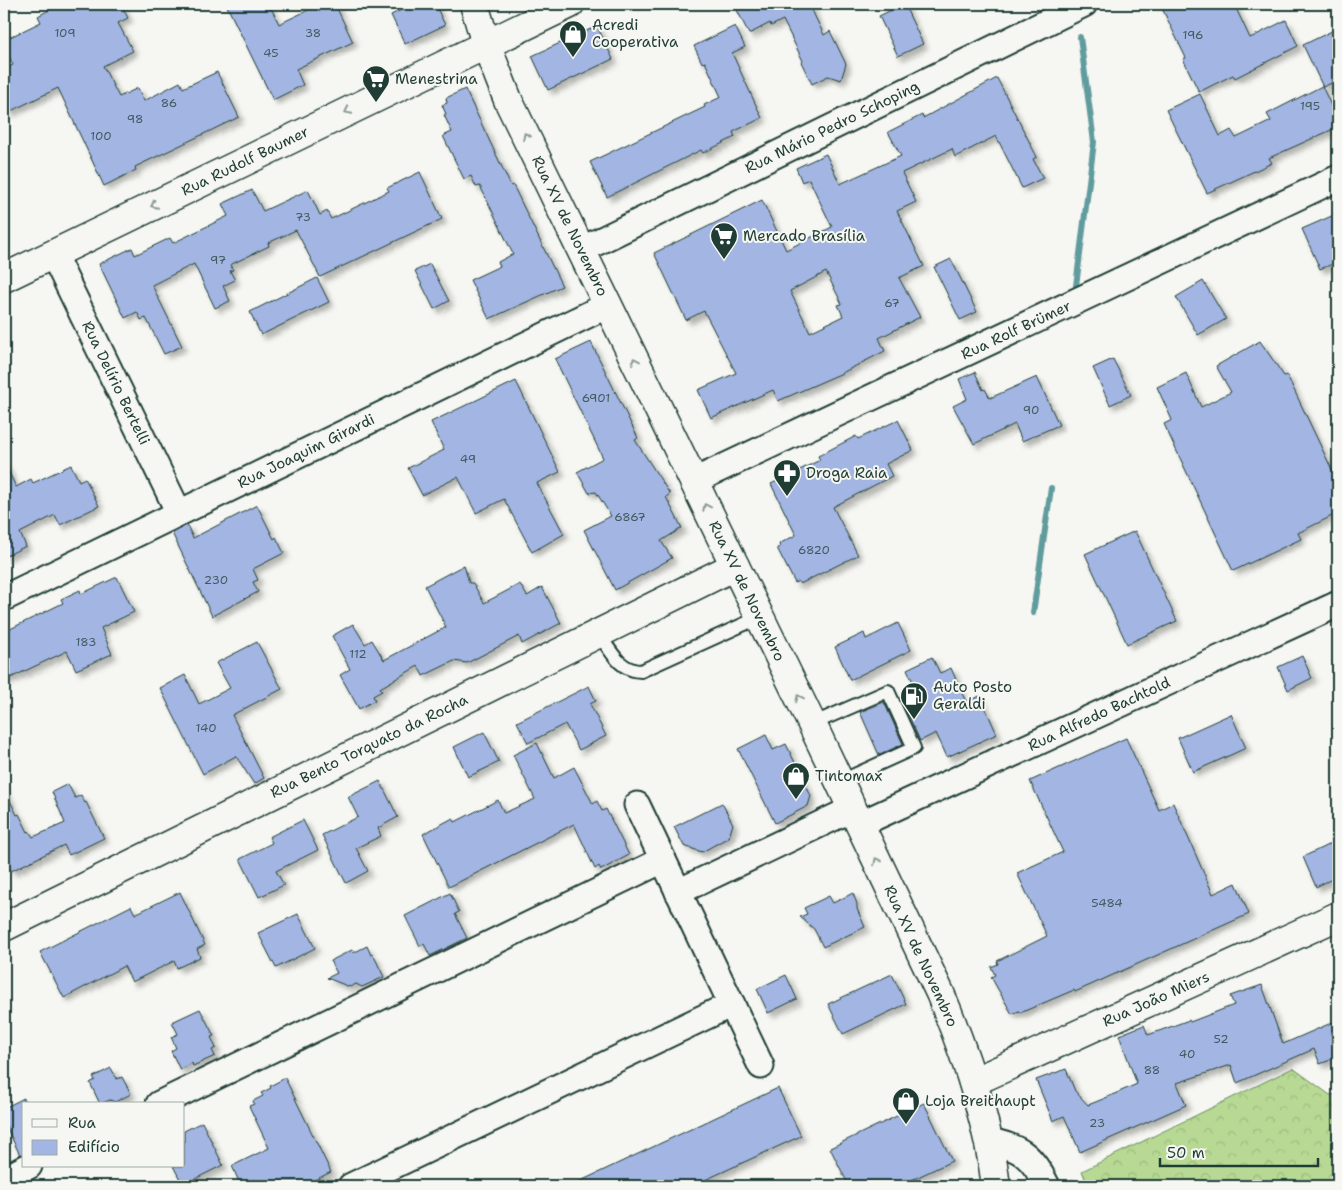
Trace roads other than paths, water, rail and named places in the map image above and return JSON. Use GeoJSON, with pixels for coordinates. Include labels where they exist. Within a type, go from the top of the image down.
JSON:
{"type":"FeatureCollection","features":[{"type":"Feature","properties":{"kind":"street","name":"Rua XV de Novembro"},"geometry":{"type":"LineString","coordinates":[[474,4],[486,44],[508,100],[812,724],[940,993],[973,1082],[988,1140],[996,1186]]}},
{"type":"Feature","properties":{"kind":"street","name":"Rua Rudolf Baumer"},"geometry":{"type":"LineString","coordinates":[[4,278],[570,4]]}},
{"type":"Feature","properties":{"kind":"street","name":"Rua Mário Pedro Schoping"},"geometry":{"type":"LineString","coordinates":[[581,250],[1084,4]]}},
{"type":"Feature","properties":{"kind":"street","name":"Rua Rolf Brümer"},"geometry":{"type":"LineString","coordinates":[[694,481],[1338,178]]}},
{"type":"Feature","properties":{"kind":"street","name":"Rua Delírio Bertelli"},"geometry":{"type":"LineString","coordinates":[[53,254],[180,513]]}},
{"type":"Feature","properties":{"kind":"street","name":"Rua Joaquim Girardi"},"geometry":{"type":"LineString","coordinates":[[4,598],[608,305]]}},
{"type":"Feature","properties":{"kind":"street","name":"Rua Bento Torquato da Rocha"},"geometry":{"type":"LineString","coordinates":[[4,927],[735,566]]}},
{"type":"Feature","properties":{"kind":"street","name":"Rua Alfredo Bachtold"},"geometry":{"type":"LineString","coordinates":[[678,892],[856,816],[1338,604]]}},
{"type":"Feature","properties":{"kind":"street"},"geometry":{"type":"LineString","coordinates":[[637,805],[761,1066]]}},
{"type":"Feature","properties":{"kind":"street"},"geometry":{"type":"LineString","coordinates":[[163,1102],[663,860]]}},
{"type":"Feature","properties":{"kind":"street","name":"Rua João Miers"},"geometry":{"type":"LineString","coordinates":[[973,1082],[1338,916]]}},
{"type":"Feature","properties":{"kind":"street"},"geometry":{"type":"LineString","coordinates":[[351,1186],[732,1004]]}},
{"type":"Feature","properties":{"kind":"street"},"geometry":{"type":"LineString","coordinates":[[988,1140],[1013,1146],[1028,1156],[1039,1170],[1047,1186]]}},
{"type":"Feature","properties":{"kind":"street"},"geometry":{"type":"LineString","coordinates":[[4,1179],[26,1168]]}},
{"type":"Feature","properties":{"kind":"lane"},"geometry":{"type":"LineString","coordinates":[[598,633],[622,665],[631,671],[641,671],[760,617]]}},
{"type":"Feature","properties":{"kind":"lane"},"geometry":{"type":"LineString","coordinates":[[812,724],[888,691],[914,748],[840,782]]}},
{"type":"Feature","properties":{"kind":"waterway"},"geometry":{"type":"LineString","coordinates":[[1076,286],[1094,142],[1080,37]]}},
{"type":"Feature","properties":{"kind":"waterway"},"geometry":{"type":"LineString","coordinates":[[1033,613],[1051,488]]}},
{"type":"Feature","properties":{"kind":"waterway"},"geometry":{"type":"LineString","coordinates":[[1072,1182],[1074,1186]]}},
{"type":"Feature","properties":{"kind":"place","name":"Acredi Cooperativa"},"geometry":{"type":"Point","coordinates":[573,58]}},
{"type":"Feature","properties":{"kind":"place","name":"Menestrina"},"geometry":{"type":"Point","coordinates":[376,103]}},
{"type":"Feature","properties":{"kind":"place","name":"Mercado Brasília"},"geometry":{"type":"Point","coordinates":[724,260]}},
{"type":"Feature","properties":{"kind":"place","name":"Droga Raia"},"geometry":{"type":"Point","coordinates":[787,497]}},
{"type":"Feature","properties":{"kind":"place","name":"Auto Posto Geraldi"},"geometry":{"type":"Point","coordinates":[914,720]}},
{"type":"Feature","properties":{"kind":"place","name":"Tintomax"},"geometry":{"type":"Point","coordinates":[796,800]}},
{"type":"Feature","properties":{"kind":"place","name":"Loja Breithaupt"},"geometry":{"type":"Point","coordinates":[906,1125]}}]}
